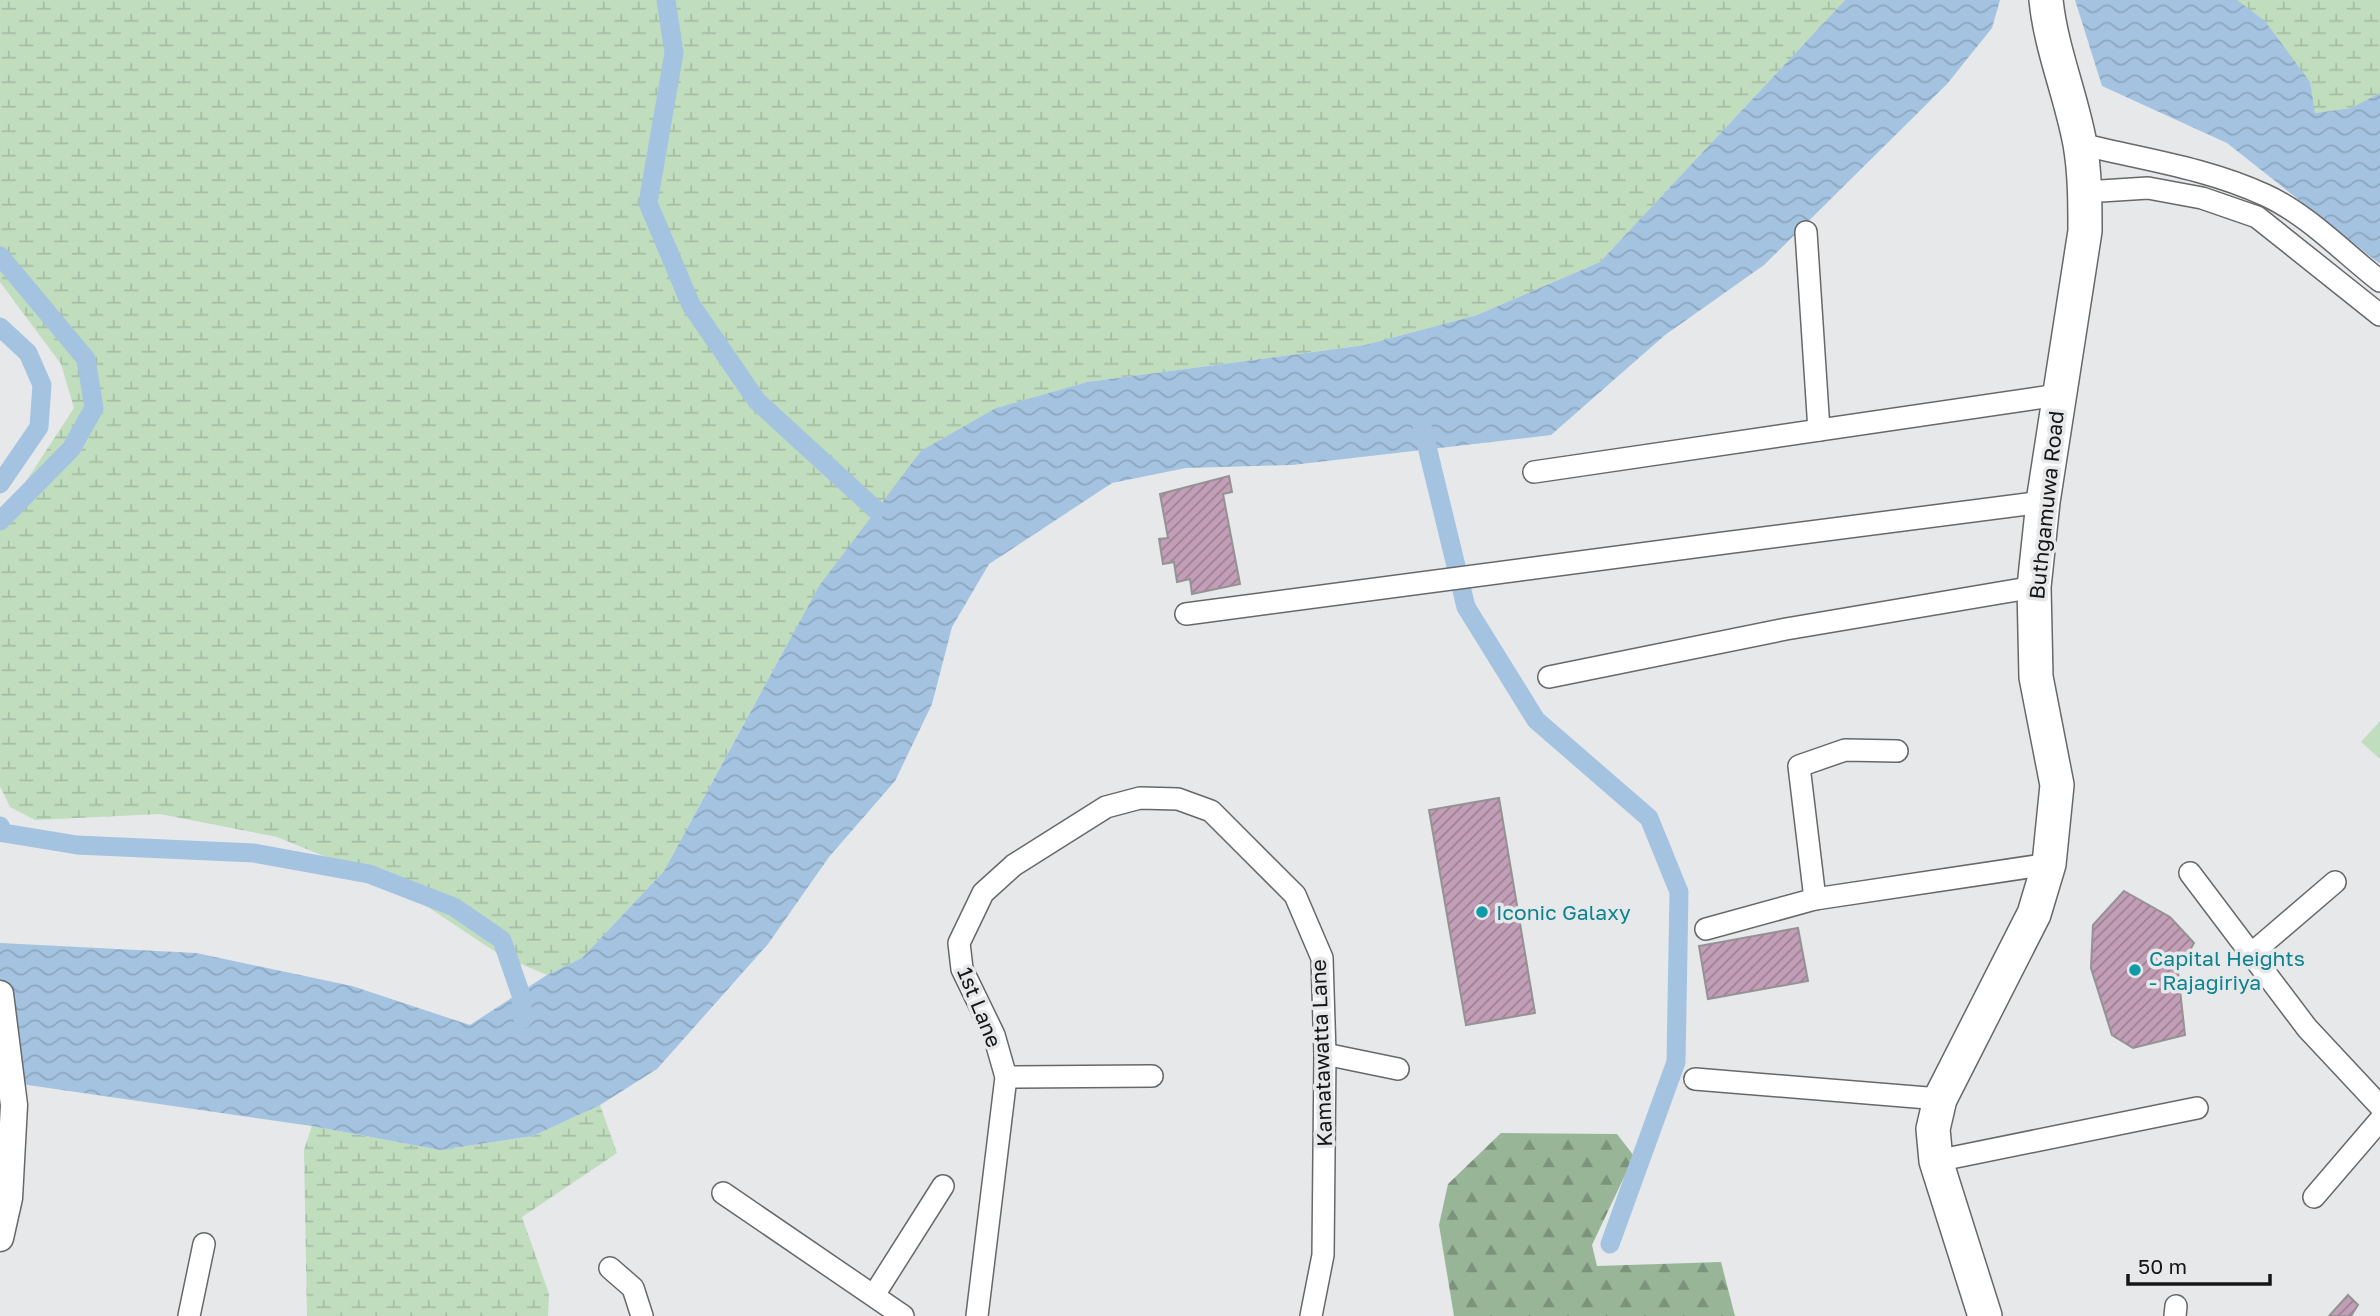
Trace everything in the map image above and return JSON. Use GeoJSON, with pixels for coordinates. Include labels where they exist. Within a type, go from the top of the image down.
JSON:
{"type":"FeatureCollection","features":[{"type":"Feature","properties":{"kind":"main road","name":"Buthgamuwa Road"},"geometry":{"type":"LineString","coordinates":[[1985,1316],[1936,1161],[1933,1129],[1940,1099],[2034,914],[2049,864],[2057,785],[2036,677],[2034,587],[2043,502],[2085,231],[2085,192],[2080,144],[2049,23],[2046,0]]}},
{"type":"Feature","properties":{"kind":"street"},"geometry":{"type":"LineString","coordinates":[[2080,144],[2201,171],[2266,195],[2291,210],[2380,281]]}},
{"type":"Feature","properties":{"kind":"street"},"geometry":{"type":"LineString","coordinates":[[2085,192],[2148,188],[2202,198],[2257,217],[2380,315]]}},
{"type":"Feature","properties":{"kind":"street"},"geometry":{"type":"LineString","coordinates":[[1806,232],[1819,430]]}},
{"type":"Feature","properties":{"kind":"street"},"geometry":{"type":"LineString","coordinates":[[1534,472],[2059,395]]}},
{"type":"Feature","properties":{"kind":"street"},"geometry":{"type":"LineString","coordinates":[[1186,614],[1472,578],[1744,538],[2043,502]]}},
{"type":"Feature","properties":{"kind":"street"},"geometry":{"type":"LineString","coordinates":[[1549,677],[1786,629],[2034,587]]}},
{"type":"Feature","properties":{"kind":"street"},"geometry":{"type":"LineString","coordinates":[[1815,899],[1799,766],[1845,750],[1896,751]]}},
{"type":"Feature","properties":{"kind":"street","name":"Kamatawatta Lane"},"geometry":{"type":"LineString","coordinates":[[1106,807],[1140,798],[1178,799],[1211,811],[1295,895],[1322,958],[1325,1054],[1323,1255],[1311,1316]]}},
{"type":"Feature","properties":{"kind":"street","name":"1st Lane"},"geometry":{"type":"LineString","coordinates":[[977,1316],[1006,1077],[994,1035],[962,970],[959,943],[983,893],[1014,865],[1106,807]]}},
{"type":"Feature","properties":{"kind":"street"},"geometry":{"type":"LineString","coordinates":[[1706,929],[1815,899],[2049,864]]}},
{"type":"Feature","properties":{"kind":"street"},"geometry":{"type":"LineString","coordinates":[[2190,873],[2307,1028],[2380,1105]]}},
{"type":"Feature","properties":{"kind":"street"},"geometry":{"type":"LineString","coordinates":[[2251,954],[2335,882]]}},
{"type":"Feature","properties":{"kind":"street"},"geometry":{"type":"LineString","coordinates":[[0,994],[9,1100],[9,1198],[0,1238]]}},
{"type":"Feature","properties":{"kind":"street"},"geometry":{"type":"LineString","coordinates":[[1325,1054],[1398,1069]]}},
{"type":"Feature","properties":{"kind":"street"},"geometry":{"type":"LineString","coordinates":[[1006,1077],[1152,1076]]}},
{"type":"Feature","properties":{"kind":"street"},"geometry":{"type":"LineString","coordinates":[[1695,1079],[1940,1099]]}},
{"type":"Feature","properties":{"kind":"street"},"geometry":{"type":"LineString","coordinates":[[1936,1161],[2197,1108]]}},
{"type":"Feature","properties":{"kind":"street"},"geometry":{"type":"LineString","coordinates":[[2314,1197],[2380,1120]]}},
{"type":"Feature","properties":{"kind":"street"},"geometry":{"type":"LineString","coordinates":[[874,1295],[943,1186]]}},
{"type":"Feature","properties":{"kind":"street"},"geometry":{"type":"LineString","coordinates":[[723,1194],[903,1316]]}},
{"type":"Feature","properties":{"kind":"street"},"geometry":{"type":"LineString","coordinates":[[189,1316],[204,1244]]}},
{"type":"Feature","properties":{"kind":"street"},"geometry":{"type":"LineString","coordinates":[[610,1268],[633,1288],[642,1316]]}},
{"type":"Feature","properties":{"kind":"green space"},"geometry":{"type":"Polygon","coordinates":[[[0,0],[1845,0],[1600,262],[1477,315],[1365,345],[1087,382],[996,408],[819,586],[664,871],[582,958],[547,975],[500,955],[395,885],[277,837],[160,814],[35,820],[10,807],[0,786],[0,521],[74,408],[61,364],[0,282],[0,0]]]}},
{"type":"Feature","properties":{"kind":"green space"},"geometry":{"type":"Polygon","coordinates":[[[2237,0],[2380,0],[2380,93],[2351,108],[2315,113],[2237,0]]]}},
{"type":"Feature","properties":{"kind":"green space"},"geometry":{"type":"Polygon","coordinates":[[[2380,721],[2380,759],[2361,742],[2380,721]]]}},
{"type":"Feature","properties":{"kind":"green space"},"geometry":{"type":"Polygon","coordinates":[[[600,1105],[617,1153],[522,1217],[549,1294],[548,1316],[307,1316],[304,1150],[312,1126],[440,1150],[533,1136],[600,1105]]]}},
{"type":"Feature","properties":{"kind":"green space"},"geometry":{"type":"Polygon","coordinates":[[[1501,1133],[1617,1134],[1634,1156],[1592,1245],[1597,1266],[1721,1262],[1735,1316],[1454,1316],[1439,1225],[1448,1184],[1501,1133]]]}},
{"type":"Feature","properties":{"kind":"water"},"geometry":{"type":"Polygon","coordinates":[[[1845,0],[2000,0],[1992,28],[1947,84],[1764,265],[1665,335],[1551,435],[1292,465],[1186,468],[1112,483],[989,564],[952,627],[932,704],[895,781],[829,857],[768,944],[657,1069],[600,1105],[533,1136],[440,1150],[312,1126],[0,1081],[0,943],[196,953],[352,986],[470,1025],[547,975],[582,958],[664,871],[819,586],[921,451],[996,408],[1087,382],[1365,345],[1477,315],[1600,262],[1845,0]]]}},
{"type":"Feature","properties":{"kind":"water"},"geometry":{"type":"Polygon","coordinates":[[[2075,0],[2237,0],[2265,21],[2310,82],[2315,113],[2351,108],[2380,93],[2380,264],[2227,143],[2102,86],[2075,0]]]}},
{"type":"Feature","properties":{"kind":"building"},"geometry":{"type":"Polygon","coordinates":[[[1229,476],[1232,492],[1223,494],[1240,584],[1192,594],[1190,579],[1177,582],[1174,562],[1163,564],[1159,539],[1168,538],[1160,494],[1229,476]]]}},
{"type":"Feature","properties":{"kind":"building","name":"Iconic Galaxy"},"geometry":{"type":"Polygon","coordinates":[[[1499,798],[1535,1013],[1466,1025],[1429,810],[1499,798]]]}},
{"type":"Feature","properties":{"kind":"building","name":"Capital Heights - Rajagiriya"},"geometry":{"type":"Polygon","coordinates":[[[2124,891],[2170,917],[2194,943],[2178,972],[2185,1035],[2133,1048],[2112,1035],[2091,968],[2093,925],[2124,891]]]}},
{"type":"Feature","properties":{"kind":"building"},"geometry":{"type":"Polygon","coordinates":[[[1798,928],[1808,981],[1708,999],[1699,946],[1798,928]]]}},
{"type":"Feature","properties":{"kind":"building"},"geometry":{"type":"Polygon","coordinates":[[[2348,1295],[2358,1305],[2351,1316],[2329,1316],[2348,1295]]]}},
{"type":"Feature","properties":{"kind":"waterway"},"geometry":{"type":"LineString","coordinates":[[666,0],[674,53],[648,203],[691,305],[757,401],[876,510]]}},
{"type":"Feature","properties":{"kind":"waterway"},"geometry":{"type":"LineString","coordinates":[[0,256],[86,359],[94,408],[71,449],[0,521]]}},
{"type":"Feature","properties":{"kind":"waterway"},"geometry":{"type":"LineString","coordinates":[[0,327],[28,353],[42,385],[39,427],[0,484]]}},
{"type":"Feature","properties":{"kind":"waterway"},"geometry":{"type":"LineString","coordinates":[[1422,426],[1466,607],[1536,720],[1649,818],[1679,892],[1676,1062],[1610,1244]]}},
{"type":"Feature","properties":{"kind":"waterway"},"geometry":{"type":"LineString","coordinates":[[0,826],[4,833],[77,845],[254,853],[369,874],[454,907],[502,940],[521,995],[523,1019]]}},
{"type":"Feature","properties":{"kind":"place","name":"Iconic Galaxy"},"geometry":{"type":"Point","coordinates":[1482,912]}},
{"type":"Feature","properties":{"kind":"place","name":"Capital Heights - Rajagiriya"},"geometry":{"type":"Point","coordinates":[2135,970]}}]}
